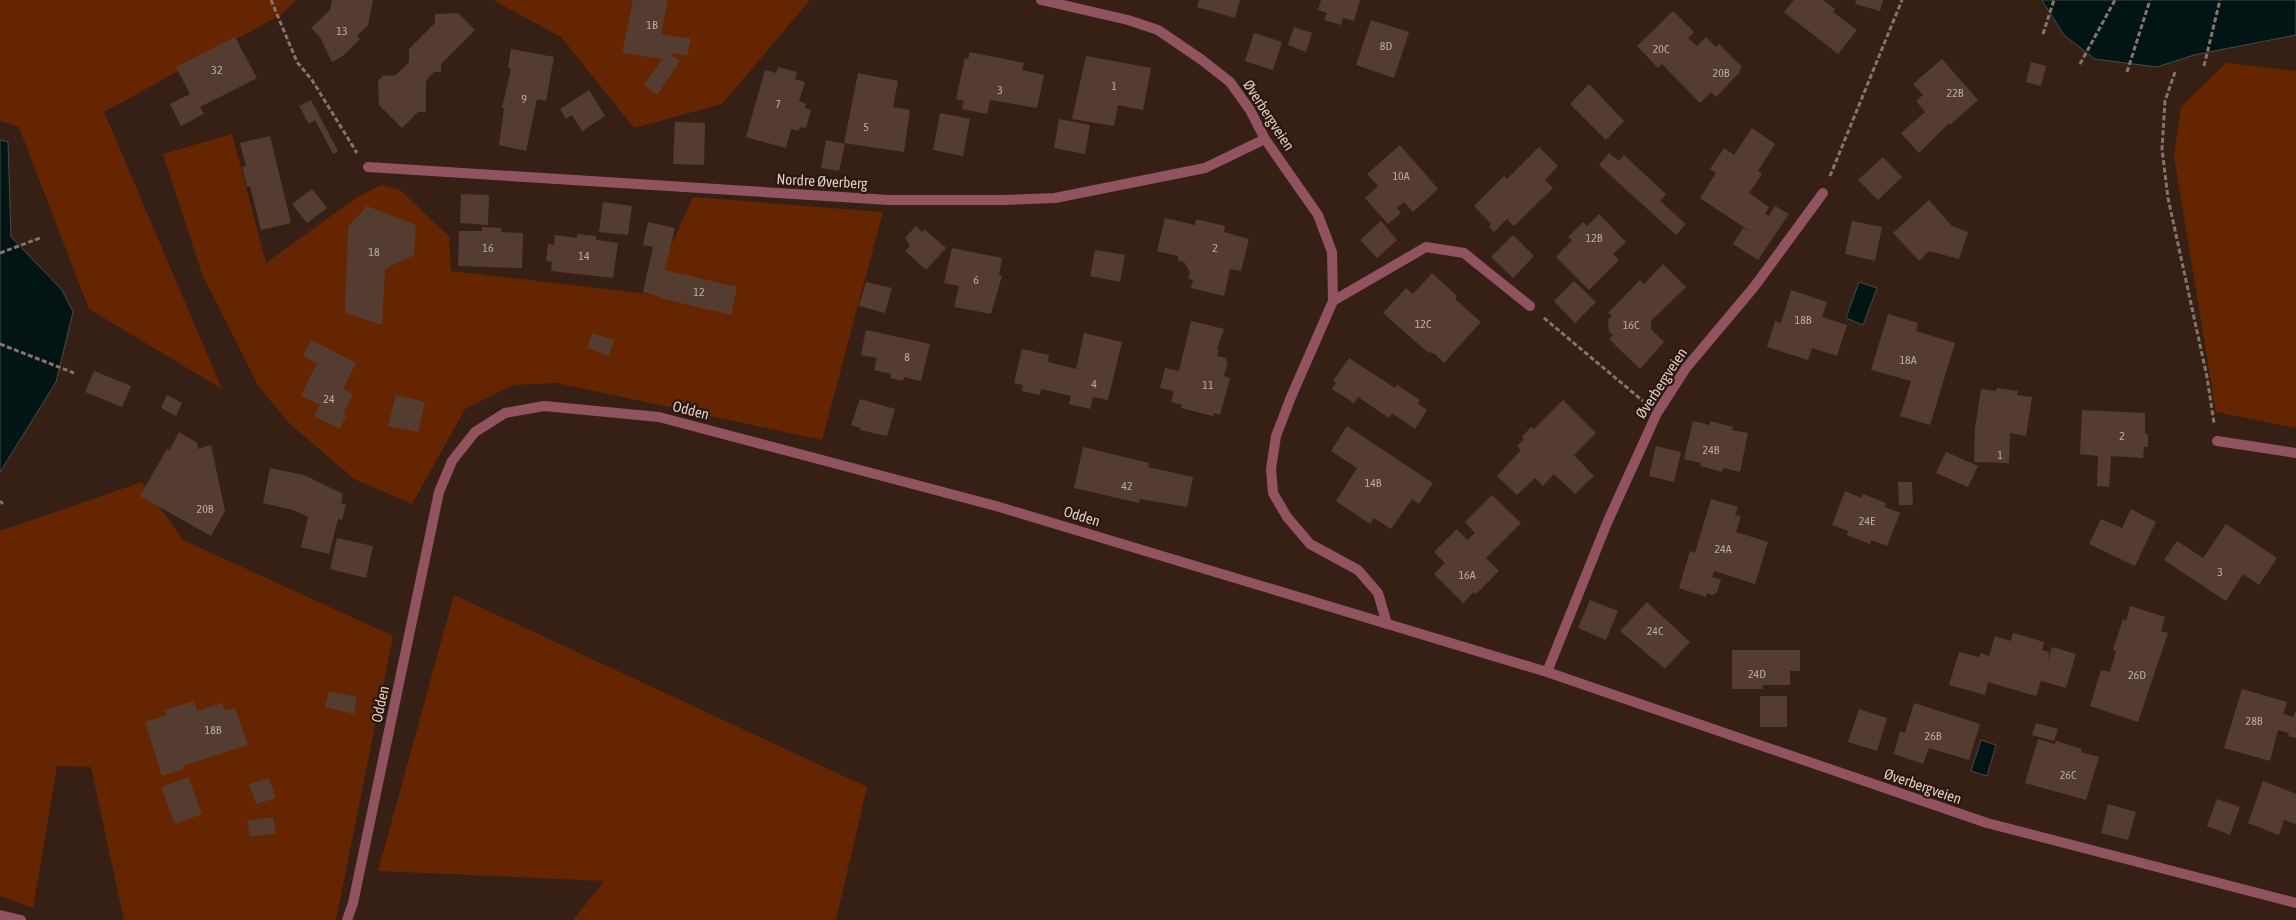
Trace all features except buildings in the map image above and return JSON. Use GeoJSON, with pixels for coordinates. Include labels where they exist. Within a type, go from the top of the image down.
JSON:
{"type":"FeatureCollection","features":[{"type":"Feature","properties":{"kind":"street","name":"Øverbergveien"},"geometry":{"type":"LineString","coordinates":[[1041,0],[1128,20],[1164,32],[1230,82],[1318,215],[1332,252],[1333,300],[1276,436],[1271,469],[1273,492],[1287,517],[1310,544],[1358,570],[1378,593],[1387,624],[1547,672],[1987,823],[2296,903]]}},
{"type":"Feature","properties":{"kind":"street","name":"Nordre Øverberg"},"geometry":{"type":"LineString","coordinates":[[368,167],[889,200],[1004,200],[1055,198],[1205,168],[1266,139]]}},
{"type":"Feature","properties":{"kind":"street","name":"Øverbergveien"},"geometry":{"type":"LineString","coordinates":[[1547,672],[1607,523],[1656,413],[1686,368],[1754,287],[1823,193]]}},
{"type":"Feature","properties":{"kind":"street"},"geometry":{"type":"LineString","coordinates":[[1333,300],[1426,247],[1464,253],[1530,306]]}},
{"type":"Feature","properties":{"kind":"street","name":"Odden"},"geometry":{"type":"LineString","coordinates":[[347,920],[365,847],[439,492],[452,461],[475,432],[504,412],[544,406],[659,417],[996,506],[1387,624]]}},
{"type":"Feature","properties":{"kind":"street"},"geometry":{"type":"LineString","coordinates":[[2217,441],[2296,453]]}},
{"type":"Feature","properties":{"kind":"street"},"geometry":{"type":"LineString","coordinates":[[0,915],[20,920]]}},
{"type":"Feature","properties":{"kind":"path"},"geometry":{"type":"LineString","coordinates":[[271,0],[297,62],[312,80],[346,138],[368,167]]}},
{"type":"Feature","properties":{"kind":"path"},"geometry":{"type":"LineString","coordinates":[[1823,193],[1902,0]]}},
{"type":"Feature","properties":{"kind":"path"},"geometry":{"type":"LineString","coordinates":[[2043,34],[2054,0]]}},
{"type":"Feature","properties":{"kind":"path"},"geometry":{"type":"LineString","coordinates":[[2080,64],[2115,0]]}},
{"type":"Feature","properties":{"kind":"path"},"geometry":{"type":"LineString","coordinates":[[2127,72],[2150,0]]}},
{"type":"Feature","properties":{"kind":"path"},"geometry":{"type":"LineString","coordinates":[[2204,66],[2220,0]]}},
{"type":"Feature","properties":{"kind":"path"},"geometry":{"type":"LineString","coordinates":[[2175,72],[2165,101],[2162,149],[2168,198],[2207,377],[2217,441]]}},
{"type":"Feature","properties":{"kind":"path"},"geometry":{"type":"LineString","coordinates":[[0,253],[40,238]]}},
{"type":"Feature","properties":{"kind":"path"},"geometry":{"type":"LineString","coordinates":[[1530,306],[1656,413]]}},
{"type":"Feature","properties":{"kind":"path"},"geometry":{"type":"LineString","coordinates":[[0,344],[74,373]]}},
{"type":"Feature","properties":{"kind":"shaded area"},"geometry":{"type":"Polygon","coordinates":[[[0,0],[296,0],[282,14],[104,112],[222,389],[89,309],[19,127],[0,121],[0,0]]]}},
{"type":"Feature","properties":{"kind":"shaded area"},"geometry":{"type":"Polygon","coordinates":[[[493,0],[810,0],[722,104],[634,128],[561,37],[493,0]]]}},
{"type":"Feature","properties":{"kind":"shaded area"},"geometry":{"type":"Polygon","coordinates":[[[2042,0],[2296,0],[2296,35],[2194,55],[2157,67],[2095,59],[2064,35],[2042,0]]]}},
{"type":"Feature","properties":{"kind":"shaded area"},"geometry":{"type":"Polygon","coordinates":[[[2226,63],[2296,71],[2296,428],[2216,412],[2174,156],[2181,107],[2226,63]]]}},
{"type":"Feature","properties":{"kind":"shaded area"},"geometry":{"type":"Polygon","coordinates":[[[232,134],[266,263],[356,198],[381,185],[400,190],[449,236],[451,271],[649,294],[693,197],[883,212],[822,440],[557,383],[513,385],[465,409],[412,504],[354,479],[289,423],[259,387],[202,274],[163,154],[232,134]]]}},
{"type":"Feature","properties":{"kind":"shaded area"},"geometry":{"type":"Polygon","coordinates":[[[0,140],[8,142],[11,237],[62,290],[73,312],[56,382],[0,472],[0,140]]]}},
{"type":"Feature","properties":{"kind":"shaded area"},"geometry":{"type":"Polygon","coordinates":[[[1859,282],[1877,288],[1863,325],[1846,318],[1859,282]]]}},
{"type":"Feature","properties":{"kind":"shaded area"},"geometry":{"type":"Polygon","coordinates":[[[142,482],[183,540],[393,636],[336,920],[124,920],[91,767],[57,766],[33,908],[0,896],[0,531],[142,482]]]}},
{"type":"Feature","properties":{"kind":"shaded area"},"geometry":{"type":"Polygon","coordinates":[[[454,595],[867,787],[836,920],[573,920],[604,881],[378,871],[454,595]]]}},
{"type":"Feature","properties":{"kind":"shaded area"},"geometry":{"type":"Polygon","coordinates":[[[1981,740],[1996,745],[1987,776],[1971,771],[1981,740]]]}}]}
